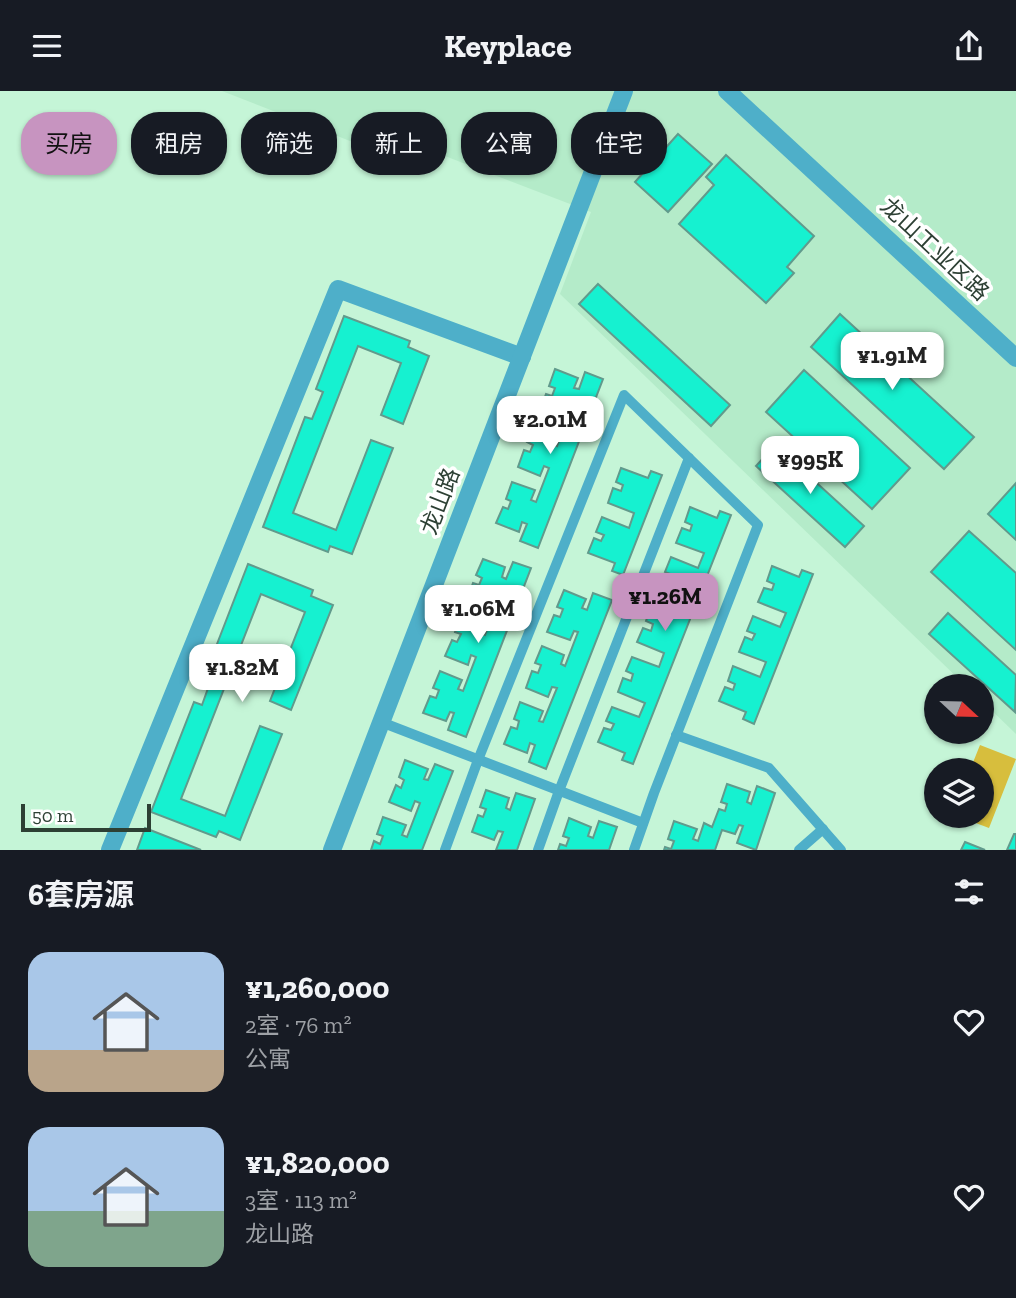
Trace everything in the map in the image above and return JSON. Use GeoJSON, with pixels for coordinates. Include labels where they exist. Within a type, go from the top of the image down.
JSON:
{"type":"FeatureCollection","features":[{"type":"Feature","properties":{"kind":"street","name":"龙山路"},"geometry":{"type":"LineString","coordinates":[[332,850],[624,91]]}},
{"type":"Feature","properties":{"kind":"street","name":"龙山工业区路"},"geometry":{"type":"LineString","coordinates":[[727,91],[1016,358]]}},
{"type":"Feature","properties":{"kind":"street"},"geometry":{"type":"LineString","coordinates":[[110,850],[338,289],[522,357]]}},
{"type":"Feature","properties":{"kind":"lane"},"geometry":{"type":"LineString","coordinates":[[444,850],[624,395],[758,525],[634,850]]}},
{"type":"Feature","properties":{"kind":"lane"},"geometry":{"type":"LineString","coordinates":[[538,850],[689,458]]}},
{"type":"Feature","properties":{"kind":"lane"},"geometry":{"type":"LineString","coordinates":[[382,723],[643,823]]}},
{"type":"Feature","properties":{"kind":"lane"},"geometry":{"type":"LineString","coordinates":[[676,735],[769,768],[841,850]]}},
{"type":"Feature","properties":{"kind":"lane"},"geometry":{"type":"LineString","coordinates":[[799,850],[823,829]]}},
{"type":"Feature","properties":{"kind":"shaded area"},"geometry":{"type":"Polygon","coordinates":[[[222,91],[1016,91],[1016,734],[994,713],[994,674],[954,674],[560,294],[591,212],[494,175],[557,175],[557,112],[461,112],[461,162],[447,157],[447,112],[351,112],[351,141],[337,136],[337,112],[276,112],[222,91]]]}},
{"type":"Feature","properties":{"kind":"shaded area"},"geometry":{"type":"Polygon","coordinates":[[[980,745],[1016,759],[994,815],[994,758],[975,758],[980,745]]]}},
{"type":"Feature","properties":{"kind":"building"},"geometry":{"type":"Polygon","coordinates":[[[678,134],[712,164],[668,212],[635,182],[641,175],[667,175],[667,146],[678,134]]]}},
{"type":"Feature","properties":{"kind":"building"},"geometry":{"type":"Polygon","coordinates":[[[726,155],[814,236],[787,267],[794,273],[766,303],[679,224],[714,185],[706,177],[726,155]]]}},
{"type":"Feature","properties":{"kind":"building"},"geometry":{"type":"Polygon","coordinates":[[[598,284],[730,405],[711,426],[579,304],[598,284]]]}},
{"type":"Feature","properties":{"kind":"building"},"geometry":{"type":"Polygon","coordinates":[[[840,314],[974,437],[944,469],[811,347],[840,314]]]}},
{"type":"Feature","properties":{"kind":"building"},"geometry":{"type":"Polygon","coordinates":[[[344,316],[410,341],[408,347],[429,356],[403,424],[381,415],[401,363],[358,346],[293,513],[336,530],[371,440],[393,448],[352,554],[330,546],[328,552],[263,527],[305,417],[312,419],[323,392],[316,389],[344,316]]]}},
{"type":"Feature","properties":{"kind":"building"},"geometry":{"type":"Polygon","coordinates":[[[555,369],[578,378],[574,388],[579,389],[585,372],[603,379],[538,548],[520,541],[527,524],[522,522],[519,532],[496,523],[503,507],[508,509],[511,501],[506,499],[512,482],[535,490],[531,500],[536,502],[549,468],[544,466],[540,476],[518,467],[524,450],[530,452],[533,445],[527,442],[534,426],[556,434],[553,444],[557,446],[570,412],[566,410],[562,420],[540,411],[546,394],[552,396],[555,388],[549,386],[555,369]]]}},
{"type":"Feature","properties":{"kind":"building"},"geometry":{"type":"Polygon","coordinates":[[[804,370],[910,468],[872,509],[766,412],[804,370]]]}},
{"type":"Feature","properties":{"kind":"building"},"geometry":{"type":"Polygon","coordinates":[[[775,445],[864,526],[845,547],[756,466],[775,445]]]}},
{"type":"Feature","properties":{"kind":"building"},"geometry":{"type":"Polygon","coordinates":[[[621,468],[648,478],[651,471],[662,475],[623,575],[612,571],[615,563],[588,553],[594,538],[601,541],[604,535],[596,532],[602,517],[629,528],[634,513],[608,503],[613,488],[621,491],[623,485],[616,482],[621,468]]]}},
{"type":"Feature","properties":{"kind":"building"},"geometry":{"type":"Polygon","coordinates":[[[1016,483],[1016,540],[988,514],[1016,483]]]}},
{"type":"Feature","properties":{"kind":"building"},"geometry":{"type":"Polygon","coordinates":[[[690,507],[717,518],[720,511],[731,515],[633,764],[622,760],[625,753],[598,742],[604,728],[611,730],[614,724],[606,721],[612,707],[639,717],[645,703],[618,692],[623,678],[631,681],[633,674],[626,671],[632,657],[659,667],[664,653],[637,642],[643,628],[651,631],[653,624],[646,621],[651,607],[678,618],[684,603],[657,593],[663,578],[670,581],[673,575],[665,572],[671,557],[698,568],[704,553],[676,543],[682,528],[690,531],[692,525],[685,522],[690,507]]]}},
{"type":"Feature","properties":{"kind":"building"},"geometry":{"type":"Polygon","coordinates":[[[969,531],[1016,573],[1016,650],[931,572],[969,531]]]}},
{"type":"Feature","properties":{"kind":"building"},"geometry":{"type":"Polygon","coordinates":[[[483,559],[505,567],[502,577],[506,579],[513,562],[531,568],[466,737],[448,730],[454,713],[450,712],[446,721],[423,713],[430,696],[436,698],[439,690],[433,688],[440,671],[462,680],[458,689],[463,691],[476,657],[471,655],[468,665],[445,656],[452,640],[457,642],[461,634],[455,632],[461,615],[484,623],[480,633],[485,635],[498,601],[493,599],[489,609],[467,600],[473,583],[479,585],[482,578],[476,575],[483,559]]]}},
{"type":"Feature","properties":{"kind":"building"},"geometry":{"type":"Polygon","coordinates":[[[248,564],[313,590],[311,596],[333,605],[291,710],[270,701],[305,612],[261,594],[181,799],[225,816],[260,726],[282,734],[240,840],[219,831],[216,837],[151,812],[194,702],[202,705],[212,677],[205,675],[248,564]]]}},
{"type":"Feature","properties":{"kind":"building"},"geometry":{"type":"Polygon","coordinates":[[[772,566],[799,577],[802,570],[813,574],[754,724],[743,719],[746,712],[719,701],[725,687],[733,690],[735,684],[728,681],[733,666],[760,677],[766,662],[739,652],[745,637],[752,640],[755,634],[747,631],[753,616],[780,627],[786,613],[758,602],[764,588],[772,590],[774,584],[767,581],[772,566]]]}},
{"type":"Feature","properties":{"kind":"building"},"geometry":{"type":"Polygon","coordinates":[[[564,590],[586,599],[582,608],[587,610],[593,593],[612,600],[546,769],[529,762],[535,745],[530,743],[527,753],[504,744],[511,727],[517,729],[519,721],[514,719],[520,702],[543,711],[539,721],[543,722],[557,688],[552,687],[548,697],[526,688],[532,671],[538,673],[541,665],[535,663],[542,646],[564,655],[561,664],[565,666],[578,632],[574,631],[570,640],[547,632],[554,615],[560,617],[563,609],[557,607],[564,590]]]}},
{"type":"Feature","properties":{"kind":"building"},"geometry":{"type":"Polygon","coordinates":[[[948,613],[1016,675],[1015,712],[994,693],[994,674],[973,674],[929,634],[948,613]]]}},
{"type":"Feature","properties":{"kind":"building"},"geometry":{"type":"Polygon","coordinates":[[[405,760],[428,769],[424,779],[428,780],[435,764],[453,771],[422,850],[371,850],[374,841],[380,844],[383,836],[377,834],[383,817],[406,825],[402,835],[407,837],[420,803],[415,801],[411,811],[389,802],[396,785],[401,788],[404,780],[399,777],[405,760]]]}},
{"type":"Feature","properties":{"kind":"building"},"geometry":{"type":"Polygon","coordinates":[[[727,784],[750,792],[747,802],[751,804],[757,786],[775,793],[756,850],[737,843],[743,826],[739,825],[735,834],[722,830],[715,850],[664,850],[665,847],[671,849],[674,841],[668,839],[674,821],[697,829],[693,839],[698,841],[704,823],[712,827],[719,809],[725,811],[727,804],[721,802],[727,784]]]}},
{"type":"Feature","properties":{"kind":"building"},"geometry":{"type":"Polygon","coordinates":[[[486,790],[509,798],[506,808],[510,810],[516,793],[535,799],[517,850],[496,850],[503,832],[498,831],[494,840],[472,832],[478,815],[483,817],[486,809],[480,807],[486,790]]]}},
{"type":"Feature","properties":{"kind":"building"},"geometry":{"type":"Polygon","coordinates":[[[569,818],[591,827],[588,836],[593,838],[599,821],[617,827],[609,850],[558,850],[560,844],[566,846],[569,838],[563,836],[569,818]]]}},
{"type":"Feature","properties":{"kind":"building"},"geometry":{"type":"Polygon","coordinates":[[[145,828],[201,850],[137,850],[145,828]]]}},
{"type":"Feature","properties":{"kind":"building"},"geometry":{"type":"Polygon","coordinates":[[[1014,834],[1016,850],[1007,850],[1014,834]]]}},
{"type":"Feature","properties":{"kind":"building"},"geometry":{"type":"Polygon","coordinates":[[[965,842],[985,850],[961,850],[965,842]]]}}]}
